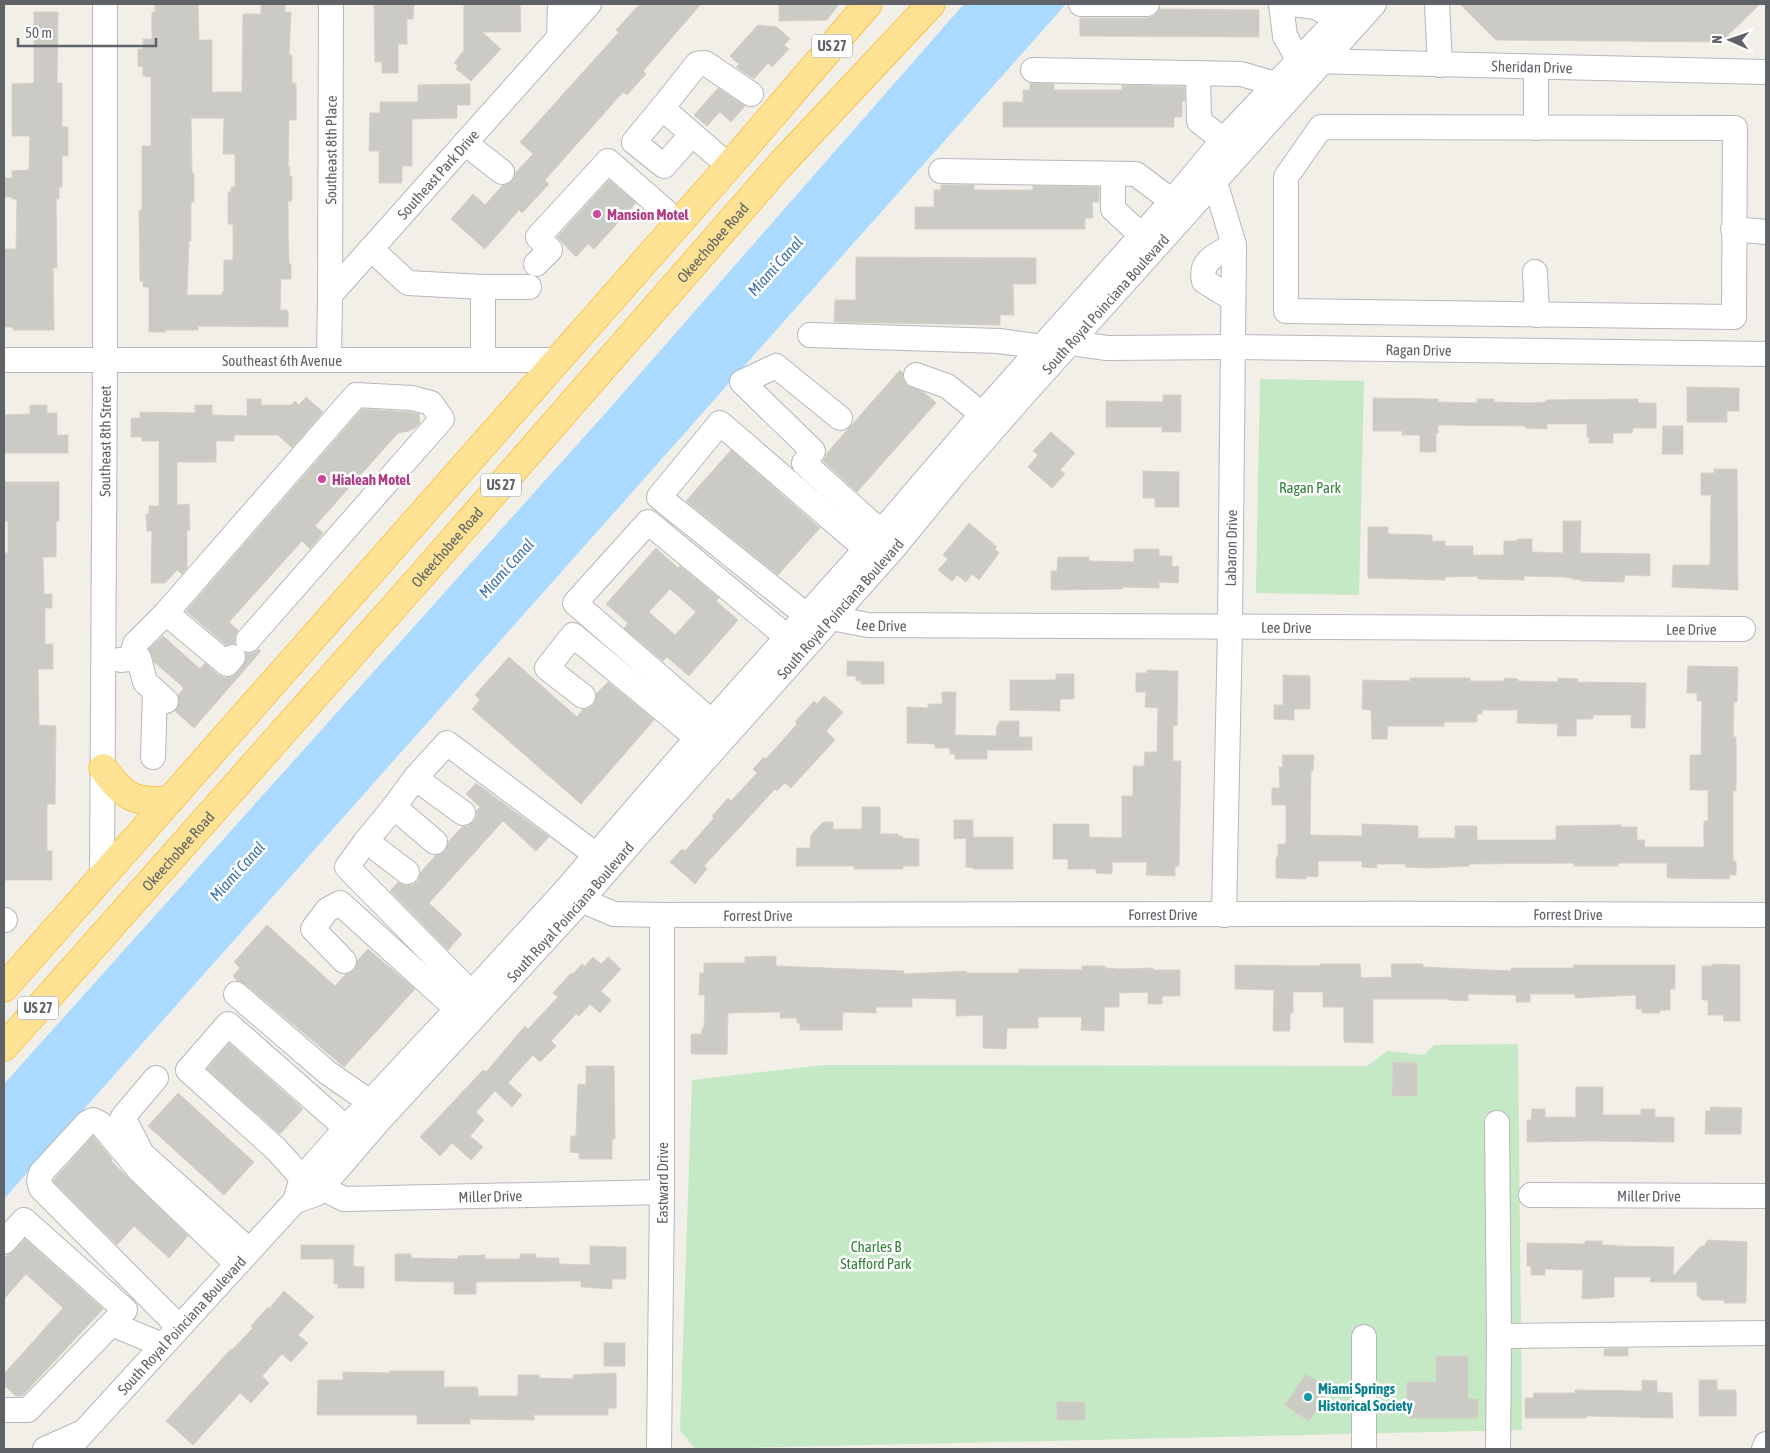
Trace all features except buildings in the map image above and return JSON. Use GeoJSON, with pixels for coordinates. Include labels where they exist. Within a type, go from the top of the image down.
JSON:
{"type":"FeatureCollection","features":[{"type":"Feature","properties":{"kind":"highway","name":"US 27"},"geometry":{"type":"LineString","coordinates":[[4,986],[102,878],[559,360],[797,89],[868,4]]}},
{"type":"Feature","properties":{"kind":"highway"},"geometry":{"type":"LineString","coordinates":[[797,89],[883,4]]}},
{"type":"Feature","properties":{"kind":"highway","name":"Okeechobee Road"},"geometry":{"type":"LineString","coordinates":[[4,1047],[430,566],[780,166],[931,4]]}},
{"type":"Feature","properties":{"kind":"highway"},"geometry":{"type":"LineString","coordinates":[[103,768],[116,786],[131,797],[147,802],[169,801]]}},
{"type":"Feature","properties":{"kind":"highway"},"geometry":{"type":"LineString","coordinates":[[73,969],[97,911],[102,878]]}},
{"type":"Feature","properties":{"kind":"street","name":"Southeast 8th Street"},"geometry":{"type":"LineString","coordinates":[[102,878],[105,4]]}},
{"type":"Feature","properties":{"kind":"street","name":"Southeast 8th Place"},"geometry":{"type":"LineString","coordinates":[[330,296],[331,4]]}},
{"type":"Feature","properties":{"kind":"street"},"geometry":{"type":"LineString","coordinates":[[559,36],[560,4]]}},
{"type":"Feature","properties":{"kind":"street","name":"Southeast Park Drive"},"geometry":{"type":"LineString","coordinates":[[330,296],[589,4]]}},
{"type":"Feature","properties":{"kind":"street"},"geometry":{"type":"LineString","coordinates":[[1081,4],[1147,4]]}},
{"type":"Feature","properties":{"kind":"street"},"geometry":{"type":"LineString","coordinates":[[1281,4],[1285,36],[1310,61]]}},
{"type":"Feature","properties":{"kind":"street"},"geometry":{"type":"LineString","coordinates":[[1292,4],[1345,12]]}},
{"type":"Feature","properties":{"kind":"street","name":"South Royal Poinciana Boulevard"},"geometry":{"type":"LineString","coordinates":[[312,1183],[346,1128],[464,1002],[572,897],[596,855],[982,414],[1172,201],[1223,140],[1276,84],[1310,61],[1374,4]]}},
{"type":"Feature","properties":{"kind":"street"},"geometry":{"type":"LineString","coordinates":[[1437,4],[1440,64]]}},
{"type":"Feature","properties":{"kind":"street","name":"South Royal Poinciana Boulevard"},"geometry":{"type":"LineString","coordinates":[[312,1183],[378,1122],[572,897],[893,549],[956,472],[1025,393],[1215,182],[1310,61],[1345,12]]}},
{"type":"Feature","properties":{"kind":"street","name":"Sheridan Drive"},"geometry":{"type":"LineString","coordinates":[[1310,61],[1766,72]]}},
{"type":"Feature","properties":{"kind":"street"},"geometry":{"type":"LineString","coordinates":[[692,134],[664,166],[634,142],[697,64],[705,63],[751,94]]}},
{"type":"Feature","properties":{"kind":"street"},"geometry":{"type":"LineString","coordinates":[[1536,67],[1536,128]]}},
{"type":"Feature","properties":{"kind":"street"},"geometry":{"type":"LineString","coordinates":[[1033,70],[1241,74],[1276,84]]}},
{"type":"Feature","properties":{"kind":"street"},"geometry":{"type":"LineString","coordinates":[[1198,73],[1199,121],[1223,140]]}},
{"type":"Feature","properties":{"kind":"street"},"geometry":{"type":"LineString","coordinates":[[662,108],[729,166]]}},
{"type":"Feature","properties":{"kind":"street"},"geometry":{"type":"LineString","coordinates":[[1321,127],[1735,128],[1733,229],[1734,317],[1286,311],[1286,177],[1321,127]]}},
{"type":"Feature","properties":{"kind":"street"},"geometry":{"type":"LineString","coordinates":[[465,143],[502,172]]}},
{"type":"Feature","properties":{"kind":"street"},"geometry":{"type":"LineString","coordinates":[[536,264],[550,250],[538,237],[608,161],[679,223]]}},
{"type":"Feature","properties":{"kind":"street"},"geometry":{"type":"LineString","coordinates":[[941,171],[1136,174],[1172,201]]}},
{"type":"Feature","properties":{"kind":"street"},"geometry":{"type":"LineString","coordinates":[[1113,174],[1113,209],[1142,235]]}},
{"type":"Feature","properties":{"kind":"street","name":"Labaron Drive"},"geometry":{"type":"LineString","coordinates":[[1215,182],[1234,245],[1230,626],[1224,915]]}},
{"type":"Feature","properties":{"kind":"street"},"geometry":{"type":"LineString","coordinates":[[1733,229],[1766,232]]}},
{"type":"Feature","properties":{"kind":"street"},"geometry":{"type":"LineString","coordinates":[[1233,299],[1204,282],[1202,273],[1206,264],[1213,256],[1234,245]]}},
{"type":"Feature","properties":{"kind":"street"},"geometry":{"type":"LineString","coordinates":[[371,249],[408,283],[483,287],[529,287]]}},
{"type":"Feature","properties":{"kind":"street"},"geometry":{"type":"LineString","coordinates":[[1535,272],[1536,314]]}},
{"type":"Feature","properties":{"kind":"street"},"geometry":{"type":"LineString","coordinates":[[483,287],[483,359]]}},
{"type":"Feature","properties":{"kind":"street"},"geometry":{"type":"LineString","coordinates":[[328,360],[330,296]]}},
{"type":"Feature","properties":{"kind":"street"},"geometry":{"type":"LineString","coordinates":[[810,335],[999,340],[1043,347]]}},
{"type":"Feature","properties":{"kind":"street","name":"Ragan Drive"},"geometry":{"type":"LineString","coordinates":[[1071,343],[1107,348],[1233,346],[1766,354]]}},
{"type":"Feature","properties":{"kind":"street"},"geometry":{"type":"LineString","coordinates":[[412,359],[412,398]]}},
{"type":"Feature","properties":{"kind":"street","name":"Southeast 6th Avenue"},"geometry":{"type":"LineString","coordinates":[[4,360],[559,360]]}},
{"type":"Feature","properties":{"kind":"street"},"geometry":{"type":"LineString","coordinates":[[840,418],[776,366],[742,382],[813,451],[804,463],[873,540]]}},
{"type":"Feature","properties":{"kind":"street"},"geometry":{"type":"LineString","coordinates":[[916,375],[947,386],[982,414]]}},
{"type":"Feature","properties":{"kind":"street"},"geometry":{"type":"LineString","coordinates":[[131,659],[134,644],[166,613],[356,395],[412,398],[431,403],[442,419],[227,664],[166,613]]}},
{"type":"Feature","properties":{"kind":"street"},"geometry":{"type":"LineString","coordinates":[[806,615],[659,497],[720,423],[873,540]]}},
{"type":"Feature","properties":{"kind":"street"},"geometry":{"type":"LineString","coordinates":[[704,730],[574,603],[648,522],[787,637]]}},
{"type":"Feature","properties":{"kind":"street","name":"Lee Drive"},"geometry":{"type":"LineString","coordinates":[[831,618],[868,626],[1743,629]]}},
{"type":"Feature","properties":{"kind":"street"},"geometry":{"type":"LineString","coordinates":[[584,696],[547,668],[572,635],[704,730]]}},
{"type":"Feature","properties":{"kind":"street"},"geometry":{"type":"LineString","coordinates":[[103,663],[139,658],[145,682],[161,697],[153,758]]}},
{"type":"Feature","properties":{"kind":"street"},"geometry":{"type":"LineString","coordinates":[[464,1002],[347,867],[415,778],[447,743],[596,855]]}},
{"type":"Feature","properties":{"kind":"street"},"geometry":{"type":"LineString","coordinates":[[415,778],[463,813]]}},
{"type":"Feature","properties":{"kind":"street"},"geometry":{"type":"LineString","coordinates":[[394,807],[435,842]]}},
{"type":"Feature","properties":{"kind":"street"},"geometry":{"type":"LineString","coordinates":[[366,841],[407,872]]}},
{"type":"Feature","properties":{"kind":"street","name":"Forrest Drive"},"geometry":{"type":"LineString","coordinates":[[572,897],[614,914],[662,916],[1505,913],[1766,915]]}},
{"type":"Feature","properties":{"kind":"street"},"geometry":{"type":"LineString","coordinates":[[344,961],[313,929],[327,910],[340,903],[464,1002]]}},
{"type":"Feature","properties":{"kind":"street","name":"Eastward Drive"},"geometry":{"type":"LineString","coordinates":[[659,1449],[662,1192],[662,916]]}},
{"type":"Feature","properties":{"kind":"street"},"geometry":{"type":"LineString","coordinates":[[236,994],[328,1073],[370,1102]]}},
{"type":"Feature","properties":{"kind":"street"},"geometry":{"type":"LineString","coordinates":[[312,1183],[188,1070],[228,1024],[346,1128]]}},
{"type":"Feature","properties":{"kind":"street"},"geometry":{"type":"LineString","coordinates":[[156,1078],[123,1117],[142,1154],[243,1257]]}},
{"type":"Feature","properties":{"kind":"street"},"geometry":{"type":"LineString","coordinates":[[179,1327],[40,1188],[41,1173],[87,1123],[93,1120],[101,1124],[134,1164],[243,1257]]}},
{"type":"Feature","properties":{"kind":"street"},"geometry":{"type":"LineString","coordinates":[[1497,1122],[1498,1449]]}},
{"type":"Feature","properties":{"kind":"street","name":"South Royal Poinciana Boulevard"},"geometry":{"type":"LineString","coordinates":[[68,1449],[295,1201],[316,1194],[312,1183]]}},
{"type":"Feature","properties":{"kind":"street","name":"Miller Drive"},"geometry":{"type":"LineString","coordinates":[[312,1183],[344,1198],[662,1192]]}},
{"type":"Feature","properties":{"kind":"street","name":"Miller Drive"},"geometry":{"type":"LineString","coordinates":[[1531,1196],[1766,1196]]}},
{"type":"Feature","properties":{"kind":"street"},"geometry":{"type":"LineString","coordinates":[[4,1242],[24,1220],[125,1310],[28,1410],[4,1410]]}},
{"type":"Feature","properties":{"kind":"street"},"geometry":{"type":"LineString","coordinates":[[112,1324],[162,1345]]}},
{"type":"Feature","properties":{"kind":"street"},"geometry":{"type":"LineString","coordinates":[[1499,1336],[1766,1334]]}},
{"type":"Feature","properties":{"kind":"street"},"geometry":{"type":"LineString","coordinates":[[1364,1337],[1364,1449]]}},
{"type":"Feature","properties":{"kind":"street"},"geometry":{"type":"LineString","coordinates":[[45,1449],[85,1431]]}},
{"type":"Feature","properties":{"kind":"street"},"geometry":{"type":"LineString","coordinates":[[1764,1449],[1766,1444]]}},
{"type":"Feature","properties":{"kind":"green space","name":"Ragan Park"},"geometry":{"type":"Polygon","coordinates":[[[1260,379],[1364,381],[1359,595],[1256,593],[1260,379]]]}},
{"type":"Feature","properties":{"kind":"green space","name":"Charles B Stafford Park"},"geometry":{"type":"Polygon","coordinates":[[[1518,1044],[1522,1430],[695,1449],[680,1430],[692,1080],[824,1065],[1367,1066],[1387,1051],[1424,1055],[1434,1045],[1518,1044]]]}},
{"type":"Feature","properties":{"kind":"water","name":"Miami Canal"},"geometry":{"type":"Polygon","coordinates":[[[964,4],[1066,4],[4,1199],[4,1084],[610,408],[964,4]]]}},
{"type":"Feature","properties":{"kind":"place","name":"Mansion Motel"},"geometry":{"type":"Point","coordinates":[597,214]}},
{"type":"Feature","properties":{"kind":"place","name":"Hialeah Motel"},"geometry":{"type":"Point","coordinates":[322,479]}},
{"type":"Feature","properties":{"kind":"place","name":"Miami Springs Historical Society"},"geometry":{"type":"Point","coordinates":[1308,1397]}}]}
